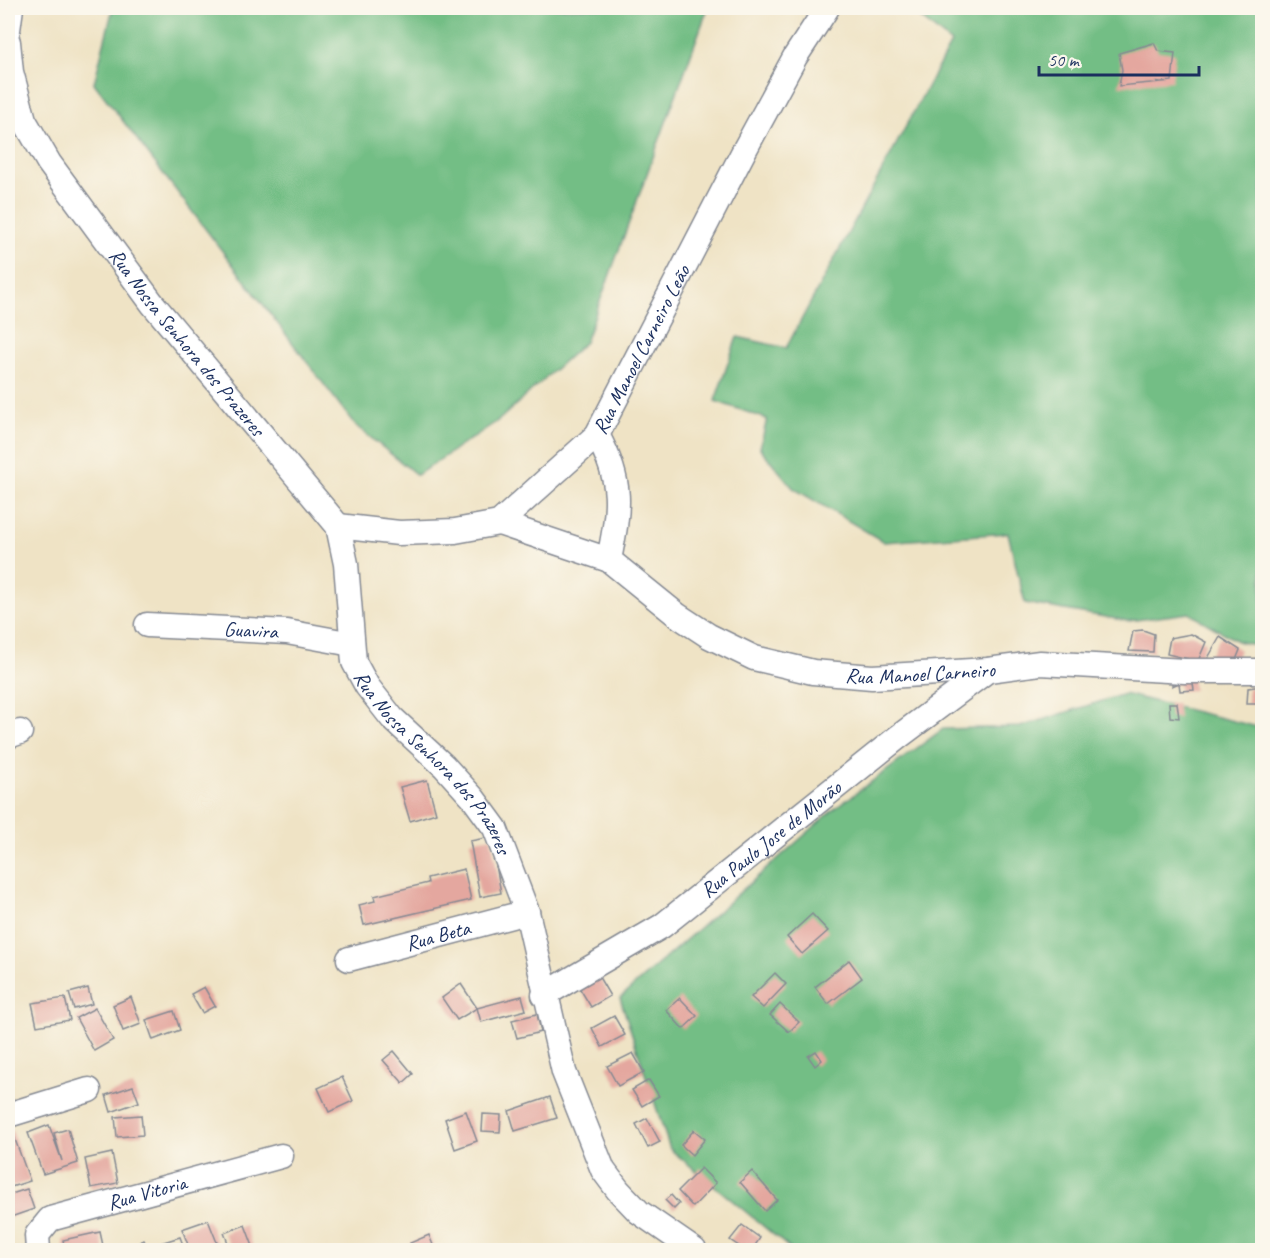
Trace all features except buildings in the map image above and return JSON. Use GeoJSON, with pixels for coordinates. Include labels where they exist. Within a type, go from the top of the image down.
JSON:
{"type":"FeatureCollection","features":[{"type":"Feature","properties":{"kind":"street"},"geometry":{"type":"LineString","coordinates":[[8,30],[11,8]]}},
{"type":"Feature","properties":{"kind":"street","name":"Rua Manoel Carneiro Leão"},"geometry":{"type":"LineString","coordinates":[[499,523],[597,435],[745,149],[795,57],[827,8]]}},
{"type":"Feature","properties":{"kind":"street","name":"Rua Nossa Senhora dos Prazeres"},"geometry":{"type":"LineString","coordinates":[[8,42],[11,72],[24,120],[49,163],[152,303],[338,526],[346,564],[354,662],[367,686],[392,718],[444,766],[473,798],[495,828],[527,912],[544,994],[564,1072],[603,1170],[639,1212],[694,1251]]}},
{"type":"Feature","properties":{"kind":"street"},"geometry":{"type":"LineString","coordinates":[[597,435],[608,454],[618,484],[618,516],[609,560]]}},
{"type":"Feature","properties":{"kind":"street"},"geometry":{"type":"LineString","coordinates":[[338,526],[399,533],[455,531],[499,523]]}},
{"type":"Feature","properties":{"kind":"street","name":"Rua Manoel Carneiro"},"geometry":{"type":"LineString","coordinates":[[499,523],[609,560],[677,615],[754,658],[813,672],[872,677],[988,670],[1040,663],[1185,671],[1263,671]]}},
{"type":"Feature","properties":{"kind":"street","name":"Guavira"},"geometry":{"type":"LineString","coordinates":[[147,625],[287,632],[352,644]]}},
{"type":"Feature","properties":{"kind":"street","name":"Rua Paulo Jose de Morão"},"geometry":{"type":"LineString","coordinates":[[544,994],[662,926],[897,738],[988,670]]}},
{"type":"Feature","properties":{"kind":"street","name":"Rua Beta"},"geometry":{"type":"LineString","coordinates":[[349,959],[527,912]]}},
{"type":"Feature","properties":{"kind":"street"},"geometry":{"type":"LineString","coordinates":[[8,1115],[89,1090]]}},
{"type":"Feature","properties":{"kind":"street","name":"Rua Vitoria"},"geometry":{"type":"LineString","coordinates":[[38,1251],[37,1234],[50,1219],[281,1156]]}},
{"type":"Feature","properties":{"kind":"green space"},"geometry":{"type":"Polygon","coordinates":[[[113,8],[708,8],[585,342],[499,420],[417,475],[355,425],[94,83],[113,8]]]}},
{"type":"Feature","properties":{"kind":"green space"},"geometry":{"type":"Polygon","coordinates":[[[909,8],[1262,8],[1262,647],[1237,641],[1189,613],[1128,621],[1025,603],[1008,533],[884,542],[793,488],[760,448],[767,419],[715,401],[737,337],[786,348],[951,43],[909,8]]]}},
{"type":"Feature","properties":{"kind":"green space"},"geometry":{"type":"Polygon","coordinates":[[[1124,694],[1262,728],[1262,1250],[792,1250],[670,1149],[620,998],[833,810],[943,729],[1020,727],[1124,694]]]}}]}
